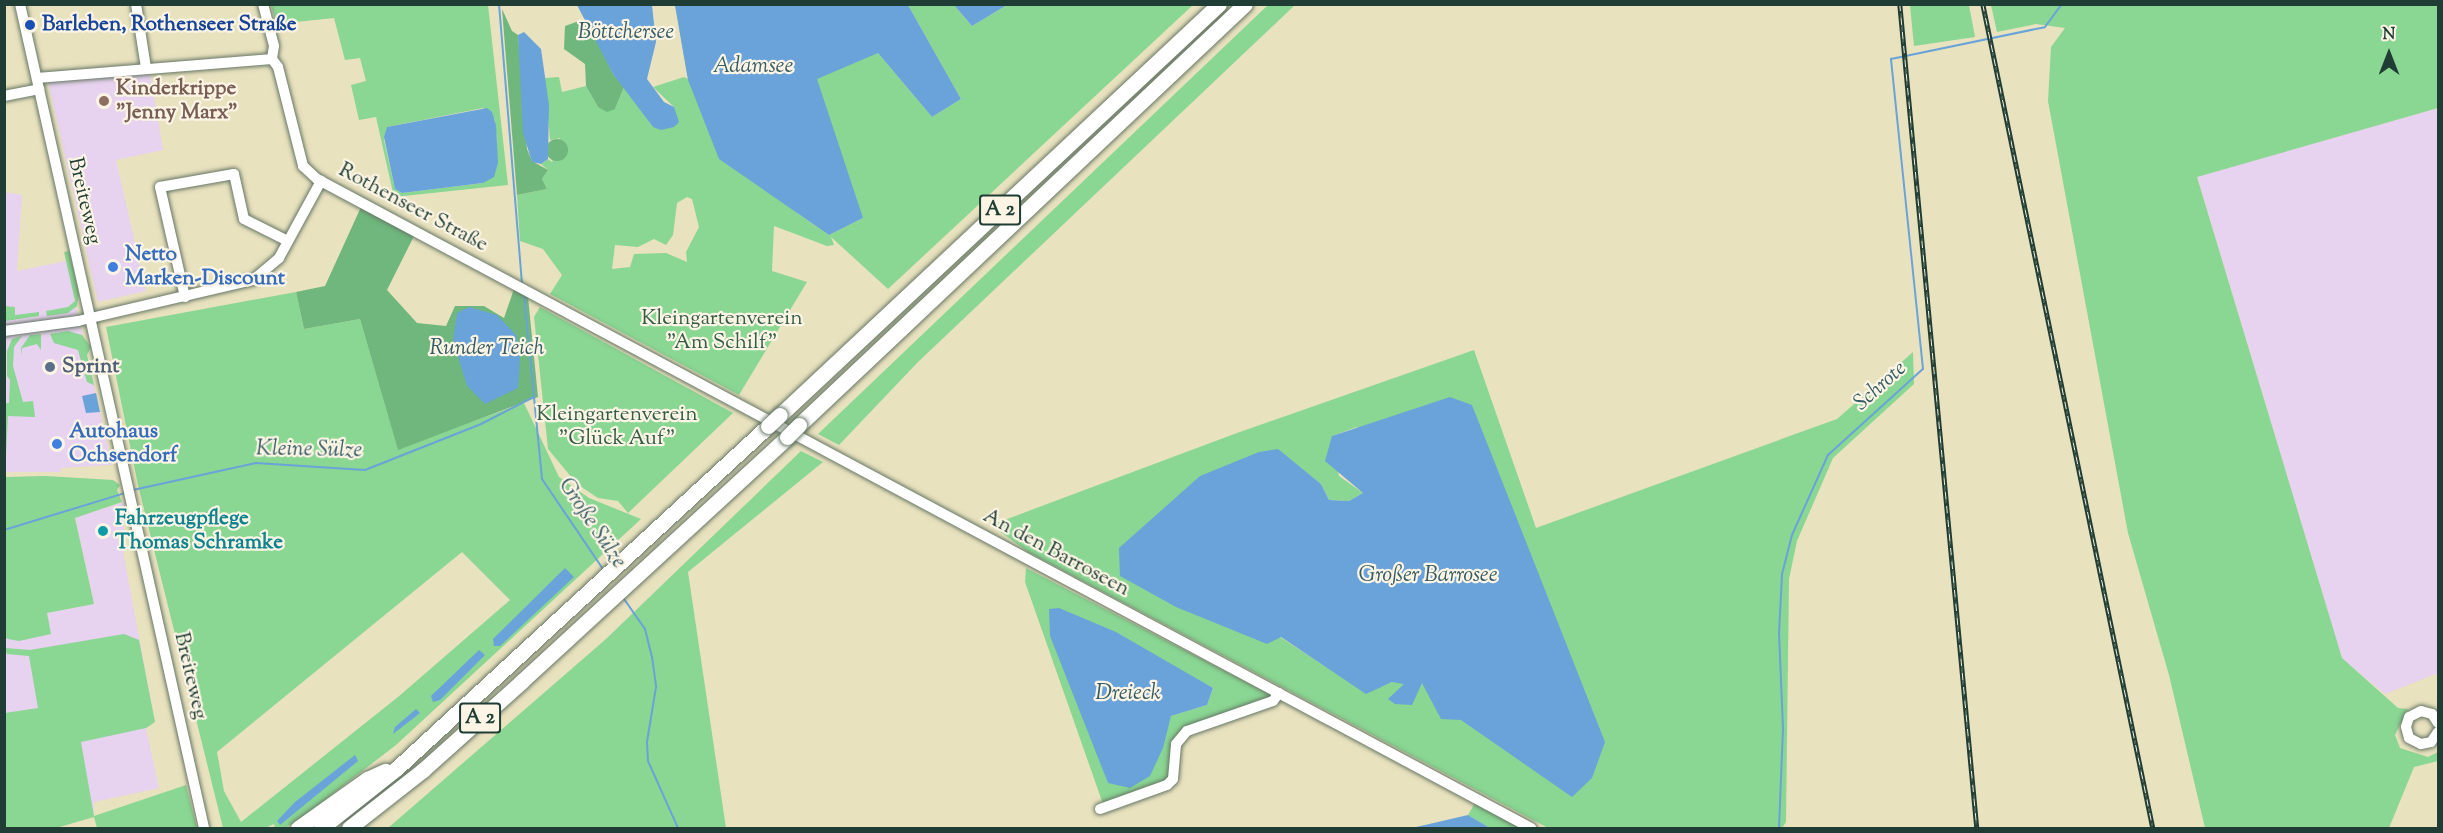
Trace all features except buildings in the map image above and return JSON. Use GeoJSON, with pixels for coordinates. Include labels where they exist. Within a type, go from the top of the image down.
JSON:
{"type":"FeatureCollection","features":[{"type":"Feature","properties":{"kind":"highway","name":"A 2"},"geometry":{"type":"LineString","coordinates":[[321,828],[397,768],[622,558],[780,415],[1219,4]]}},
{"type":"Feature","properties":{"kind":"highway","name":"A 2"},"geometry":{"type":"LineString","coordinates":[[350,828],[423,770],[607,603],[1245,4]]}},
{"type":"Feature","properties":{"kind":"highway"},"geometry":{"type":"LineString","coordinates":[[298,828],[367,780],[397,768]]}},
{"type":"Feature","properties":{"kind":"street","name":"Breiteweg"},"geometry":{"type":"LineString","coordinates":[[20,4],[204,828]]}},
{"type":"Feature","properties":{"kind":"street"},"geometry":{"type":"LineString","coordinates":[[136,4],[146,68]]}},
{"type":"Feature","properties":{"kind":"street","name":"Rothenseer Straße"},"geometry":{"type":"LineString","coordinates":[[263,4],[274,48],[272,59],[278,67],[303,166],[321,181],[815,445]]}},
{"type":"Feature","properties":{"kind":"street"},"geometry":{"type":"LineString","coordinates":[[4,96],[38,83],[146,68],[272,59]]}},
{"type":"Feature","properties":{"kind":"street"},"geometry":{"type":"LineString","coordinates":[[185,297],[160,187],[234,174],[244,219],[288,241]]}},
{"type":"Feature","properties":{"kind":"street"},"geometry":{"type":"LineString","coordinates":[[4,331],[91,319],[253,280],[268,271],[288,241],[321,181]]}},
{"type":"Feature","properties":{"kind":"street","name":"An den Barroseen"},"geometry":{"type":"LineString","coordinates":[[815,445],[1532,828]]}},
{"type":"Feature","properties":{"kind":"street"},"geometry":{"type":"LineString","coordinates":[[1100,809],[1167,785],[1173,779],[1176,744],[1187,731],[1273,701],[1279,693]]}},
{"type":"Feature","properties":{"kind":"street"},"geometry":{"type":"LineString","coordinates":[[2439,723],[2432,714],[2421,711],[2412,715],[2406,727],[2411,740],[2421,744],[2431,742],[2439,732]]}},
{"type":"Feature","properties":{"kind":"shaded area"},"geometry":{"type":"Polygon","coordinates":[[[150,71],[163,150],[116,160],[146,291],[98,302],[48,81],[150,71]]]}},
{"type":"Feature","properties":{"kind":"shaded area"},"geometry":{"type":"Polygon","coordinates":[[[2438,108],[2438,673],[2385,694],[2342,659],[2197,176],[2438,108]]]}},
{"type":"Feature","properties":{"kind":"shaded area"},"geometry":{"type":"Polygon","coordinates":[[[5,192],[22,195],[17,271],[66,261],[112,465],[61,468],[61,472],[6,472],[5,192]]]}},
{"type":"Feature","properties":{"kind":"shaded area"},"geometry":{"type":"Polygon","coordinates":[[[125,502],[123,552],[155,722],[146,728],[159,788],[94,802],[94,816],[56,828],[5,828],[5,637],[50,634],[47,613],[94,604],[75,517],[125,502]]]}},
{"type":"Feature","properties":{"kind":"green space"},"geometry":{"type":"Polygon","coordinates":[[[271,5],[488,5],[508,185],[394,197],[376,117],[359,120],[351,85],[366,81],[360,58],[345,60],[334,18],[276,24],[271,5]],[[483,108],[387,127],[384,140],[395,189],[402,193],[483,183],[497,144],[495,120],[483,108]]]}},
{"type":"Feature","properties":{"kind":"green space","name":"Kleingartenverein \"Am Schilf\""},"geometry":{"type":"Polygon","coordinates":[[[675,5],[878,53],[932,117],[961,99],[908,5],[954,5],[972,26],[1007,5],[1193,5],[888,289],[831,237],[834,245],[827,246],[774,226],[772,271],[807,282],[739,395],[550,294],[562,275],[543,249],[520,241],[517,195],[547,189],[542,179],[548,170],[541,164],[548,159],[552,162],[560,138],[550,140],[545,78],[559,77],[562,92],[586,86],[598,107],[615,109],[624,87],[653,127],[674,107],[653,87],[684,77],[688,79],[675,5]],[[687,197],[677,203],[673,235],[666,245],[654,239],[638,247],[615,245],[612,269],[630,267],[634,254],[666,253],[687,262],[686,252],[699,227],[692,199],[687,197]],[[797,213],[829,235],[863,218],[797,213]]]}},
{"type":"Feature","properties":{"kind":"green space"},"geometry":{"type":"Polygon","coordinates":[[[1268,5],[1295,5],[918,362],[839,445],[818,434],[1268,5]]]}},
{"type":"Feature","properties":{"kind":"green space"},"geometry":{"type":"Polygon","coordinates":[[[1910,5],[1969,5],[1975,37],[1914,46],[1910,5]]]}},
{"type":"Feature","properties":{"kind":"green space"},"geometry":{"type":"Polygon","coordinates":[[[1991,5],[2438,5],[2438,108],[2197,177],[2342,658],[2398,708],[2408,709],[2395,735],[2400,748],[2428,757],[2438,752],[2438,761],[2414,767],[2389,828],[2205,828],[2169,675],[2128,533],[2048,101],[2051,47],[2065,28],[2036,24],[1997,32],[1991,5]]]}},
{"type":"Feature","properties":{"kind":"green space"},"geometry":{"type":"Polygon","coordinates":[[[502,9],[512,31],[518,35],[527,149],[532,161],[548,170],[542,179],[547,189],[517,195],[502,9]]]}},
{"type":"Feature","properties":{"kind":"green space"},"geometry":{"type":"Polygon","coordinates":[[[579,21],[589,23],[613,74],[624,87],[615,109],[607,112],[598,107],[586,86],[585,64],[564,49],[565,26],[579,21]]]}},
{"type":"Feature","properties":{"kind":"green space"},"geometry":{"type":"Polygon","coordinates":[[[557,139],[565,142],[568,150],[565,158],[557,161],[549,158],[546,150],[549,142],[557,139]]]}},
{"type":"Feature","properties":{"kind":"green space"},"geometry":{"type":"Polygon","coordinates":[[[361,207],[414,236],[387,290],[417,323],[446,326],[455,306],[484,306],[504,318],[514,289],[528,297],[538,397],[398,450],[360,319],[304,329],[296,292],[325,286],[361,207]]]}},
{"type":"Feature","properties":{"kind":"green space"},"geometry":{"type":"Polygon","coordinates":[[[69,251],[79,294],[77,306],[68,313],[47,316],[46,311],[68,307],[75,301],[64,252],[69,251]]]}},
{"type":"Feature","properties":{"kind":"green space"},"geometry":{"type":"Polygon","coordinates":[[[296,292],[304,329],[360,319],[398,449],[524,403],[559,477],[589,498],[641,519],[396,745],[296,822],[285,828],[275,828],[274,824],[265,828],[223,828],[138,485],[106,327],[296,292]],[[462,552],[217,752],[224,791],[241,822],[398,697],[510,600],[462,552]]]}},
{"type":"Feature","properties":{"kind":"green space"},"geometry":{"type":"Polygon","coordinates":[[[5,306],[15,307],[15,315],[39,312],[39,316],[5,321],[5,306]]]}},
{"type":"Feature","properties":{"kind":"green space","name":"Kleingartenverein \"Glück Auf\""},"geometry":{"type":"Polygon","coordinates":[[[540,307],[733,413],[628,513],[618,501],[598,498],[577,484],[548,449],[534,317],[540,307]]]}},
{"type":"Feature","properties":{"kind":"green space"},"geometry":{"type":"Polygon","coordinates":[[[68,331],[82,335],[91,347],[87,355],[94,385],[87,382],[78,350],[54,343],[50,334],[68,331]]]}},
{"type":"Feature","properties":{"kind":"green space"},"geometry":{"type":"Polygon","coordinates":[[[41,334],[41,350],[37,344],[22,348],[21,356],[21,348],[30,335],[41,334]]]}},
{"type":"Feature","properties":{"kind":"green space"},"geometry":{"type":"Polygon","coordinates":[[[22,336],[14,347],[13,366],[23,402],[33,401],[35,417],[8,416],[5,473],[5,403],[9,403],[10,380],[7,376],[7,351],[12,339],[22,336]]]}},
{"type":"Feature","properties":{"kind":"green space"},"geometry":{"type":"Polygon","coordinates":[[[1474,350],[1536,528],[1837,419],[1913,352],[1914,384],[1833,458],[1797,541],[1789,579],[1786,822],[1782,828],[1548,828],[1028,552],[991,525],[1237,433],[1474,350]],[[1357,427],[1332,436],[1339,476],[1363,493],[1349,501],[1329,500],[1321,484],[1277,449],[1160,597],[1219,622],[1280,637],[1366,693],[1392,682],[1421,682],[1461,719],[1573,797],[1357,427]]]}},
{"type":"Feature","properties":{"kind":"green space"},"geometry":{"type":"Polygon","coordinates":[[[801,451],[823,462],[688,572],[726,828],[388,828],[606,639],[801,451]]]}},
{"type":"Feature","properties":{"kind":"green space"},"geometry":{"type":"Polygon","coordinates":[[[46,476],[113,480],[120,485],[117,490],[122,502],[75,518],[94,604],[47,613],[51,634],[19,641],[8,639],[4,637],[5,477],[46,476]]]}},
{"type":"Feature","properties":{"kind":"green space"},"geometry":{"type":"Polygon","coordinates":[[[1026,568],[1273,696],[1181,731],[1170,777],[1161,786],[1103,804],[1025,582],[1026,568]],[[1160,660],[1094,739],[1108,783],[1165,726],[1171,716],[1207,705],[1213,688],[1160,660]]]}},
{"type":"Feature","properties":{"kind":"green space"},"geometry":{"type":"Polygon","coordinates":[[[124,634],[139,640],[155,722],[146,728],[81,742],[94,816],[186,785],[197,828],[97,828],[94,817],[56,828],[5,828],[5,713],[38,708],[29,656],[7,654],[5,648],[30,650],[124,634]]]}},
{"type":"Feature","properties":{"kind":"green space"},"geometry":{"type":"Polygon","coordinates":[[[1475,803],[1521,828],[1490,828],[1468,815],[1475,803]]]}},
{"type":"Feature","properties":{"kind":"water","name":"Böttchersee"},"geometry":{"type":"Polygon","coordinates":[[[577,5],[652,5],[656,42],[647,79],[664,102],[674,107],[679,122],[674,127],[661,130],[653,127],[613,74],[577,5]]]}},
{"type":"Feature","properties":{"kind":"water","name":"Adamsee"},"geometry":{"type":"Polygon","coordinates":[[[675,5],[908,5],[961,99],[932,117],[878,53],[817,79],[863,218],[829,235],[719,159],[688,80],[675,5]]]}},
{"type":"Feature","properties":{"kind":"water"},"geometry":{"type":"Polygon","coordinates":[[[954,5],[1007,5],[972,26],[954,5]]]}},
{"type":"Feature","properties":{"kind":"water"},"geometry":{"type":"Polygon","coordinates":[[[524,32],[541,49],[549,105],[548,159],[541,164],[532,162],[523,133],[518,35],[524,32]]]}},
{"type":"Feature","properties":{"kind":"water"},"geometry":{"type":"Polygon","coordinates":[[[487,108],[492,112],[496,125],[498,163],[494,177],[483,183],[402,193],[395,189],[384,137],[387,127],[487,108]]]}},
{"type":"Feature","properties":{"kind":"water","name":"Runder Teich"},"geometry":{"type":"Polygon","coordinates":[[[469,307],[497,315],[516,335],[520,359],[518,388],[485,404],[467,386],[453,340],[457,313],[469,307]]]}},
{"type":"Feature","properties":{"kind":"water"},"geometry":{"type":"Polygon","coordinates":[[[96,393],[100,412],[86,413],[82,396],[96,393]]]}},
{"type":"Feature","properties":{"kind":"water","name":"Großer Barrosee"},"geometry":{"type":"Polygon","coordinates":[[[1450,397],[1472,405],[1605,742],[1592,778],[1572,797],[1461,720],[1441,719],[1422,683],[1412,705],[1395,704],[1388,699],[1404,684],[1392,682],[1366,694],[1281,637],[1267,644],[1176,607],[1120,576],[1119,548],[1200,476],[1259,452],[1278,449],[1321,484],[1329,500],[1349,501],[1363,493],[1325,461],[1332,436],[1450,397]]]}},
{"type":"Feature","properties":{"kind":"water"},"geometry":{"type":"Polygon","coordinates":[[[565,568],[574,577],[500,646],[494,646],[493,639],[565,568]]]}},
{"type":"Feature","properties":{"kind":"water","name":"Dreieck"},"geometry":{"type":"Polygon","coordinates":[[[1059,608],[1116,632],[1213,688],[1207,705],[1171,716],[1163,748],[1150,776],[1130,788],[1108,783],[1050,636],[1049,609],[1059,608]]]}},
{"type":"Feature","properties":{"kind":"water"},"geometry":{"type":"Polygon","coordinates":[[[479,650],[485,655],[440,700],[433,702],[431,696],[479,650]]]}},
{"type":"Feature","properties":{"kind":"water"},"geometry":{"type":"Polygon","coordinates":[[[416,709],[420,713],[393,734],[395,727],[416,709]]]}},
{"type":"Feature","properties":{"kind":"water"},"geometry":{"type":"Polygon","coordinates":[[[355,755],[358,761],[280,825],[277,821],[295,802],[355,755]]]}},
{"type":"Feature","properties":{"kind":"water"},"geometry":{"type":"Polygon","coordinates":[[[1468,815],[1490,828],[1412,828],[1468,815]]]}},
{"type":"Feature","properties":{"kind":"waterway","name":"Große Sülze"},"geometry":{"type":"LineString","coordinates":[[499,4],[522,283]]}},
{"type":"Feature","properties":{"kind":"waterway","name":"Schrote"},"geometry":{"type":"LineString","coordinates":[[1779,828],[1783,728],[1779,634],[1782,574],[1792,535],[1828,455],[1923,369],[1891,59],[2045,27],[2062,4]]}},
{"type":"Feature","properties":{"kind":"waterway","name":"Große Sülze"},"geometry":{"type":"LineString","coordinates":[[524,295],[542,479],[603,569]]}},
{"type":"Feature","properties":{"kind":"waterway","name":"Kleine Sülze"},"geometry":{"type":"LineString","coordinates":[[133,490],[256,463],[365,470],[481,424],[534,397]]}},
{"type":"Feature","properties":{"kind":"waterway","name":"Kleine Sülze"},"geometry":{"type":"LineString","coordinates":[[4,530],[125,493]]}},
{"type":"Feature","properties":{"kind":"waterway","name":"Große Sülze"},"geometry":{"type":"LineString","coordinates":[[622,596],[645,629],[652,657],[656,687],[647,742],[648,761],[678,828]]}},
{"type":"Feature","properties":{"kind":"railway"},"geometry":{"type":"LineString","coordinates":[[1900,4],[1977,828]]}},
{"type":"Feature","properties":{"kind":"railway"},"geometry":{"type":"LineString","coordinates":[[1983,4],[2153,828]]}},
{"type":"Feature","properties":{"kind":"place","name":"Barleben, Rothenseer Straße"},"geometry":{"type":"Point","coordinates":[30,25]}},
{"type":"Feature","properties":{"kind":"place","name":"Kinderkrippe \"Jenny Marx\""},"geometry":{"type":"Point","coordinates":[104,101]}},
{"type":"Feature","properties":{"kind":"place","name":"Netto Marken-Discount"},"geometry":{"type":"Point","coordinates":[113,267]}},
{"type":"Feature","properties":{"kind":"place","name":"Sprint"},"geometry":{"type":"Point","coordinates":[50,367]}},
{"type":"Feature","properties":{"kind":"place","name":"Autohaus Ochsendorf"},"geometry":{"type":"Point","coordinates":[57,444]}},
{"type":"Feature","properties":{"kind":"place","name":"Fahrzeugpflege Thomas Schramke"},"geometry":{"type":"Point","coordinates":[103,531]}}]}
